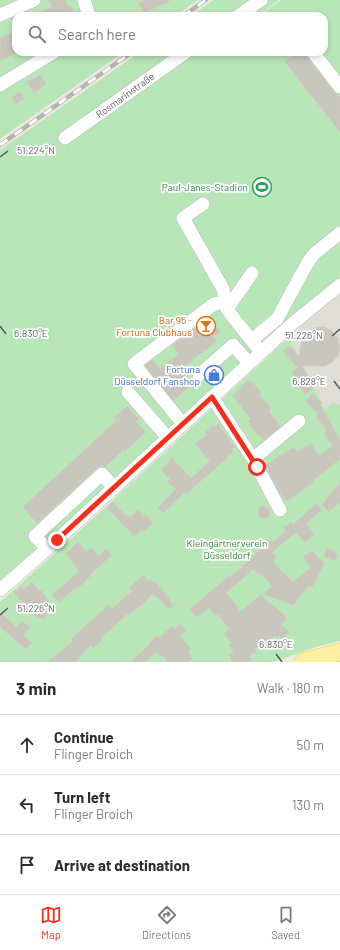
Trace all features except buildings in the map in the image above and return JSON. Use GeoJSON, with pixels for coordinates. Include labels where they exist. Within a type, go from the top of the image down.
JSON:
{"type":"FeatureCollection","features":[{"type":"Feature","properties":{"kind":"main road"},"geometry":{"type":"LineString","coordinates":[[304,662],[340,652]]}},
{"type":"Feature","properties":{"kind":"street"},"geometry":{"type":"LineString","coordinates":[[0,15],[34,0]]}},
{"type":"Feature","properties":{"kind":"street"},"geometry":{"type":"LineString","coordinates":[[244,12],[261,0]]}},
{"type":"Feature","properties":{"kind":"street"},"geometry":{"type":"LineString","coordinates":[[0,85],[47,56]]}},
{"type":"Feature","properties":{"kind":"street","name":"Rosmarinstraße"},"geometry":{"type":"LineString","coordinates":[[65,138],[180,56]]}},
{"type":"Feature","properties":{"kind":"street"},"geometry":{"type":"LineString","coordinates":[[316,56],[340,87]]}},
{"type":"Feature","properties":{"kind":"street"},"geometry":{"type":"LineString","coordinates":[[204,204],[183,218],[223,289],[226,305],[261,352]]}},
{"type":"Feature","properties":{"kind":"street"},"geometry":{"type":"LineString","coordinates":[[252,340],[277,319],[308,262],[314,254],[340,233]]}},
{"type":"Feature","properties":{"kind":"street"},"geometry":{"type":"LineString","coordinates":[[226,305],[252,273]]}},
{"type":"Feature","properties":{"kind":"street"},"geometry":{"type":"LineString","coordinates":[[0,590],[114,488],[293,323],[340,285]]}},
{"type":"Feature","properties":{"kind":"street"},"geometry":{"type":"LineString","coordinates":[[183,424],[134,364],[214,304],[226,305]]}},
{"type":"Feature","properties":{"kind":"street"},"geometry":{"type":"LineString","coordinates":[[199,375],[233,344],[249,363]]}},
{"type":"Feature","properties":{"kind":"street"},"geometry":{"type":"LineString","coordinates":[[128,392],[168,438]]}},
{"type":"Feature","properties":{"kind":"street"},"geometry":{"type":"LineString","coordinates":[[212,397],[253,459],[280,510]]}},
{"type":"Feature","properties":{"kind":"street"},"geometry":{"type":"LineString","coordinates":[[253,459],[299,421]]}},
{"type":"Feature","properties":{"kind":"street"},"geometry":{"type":"LineString","coordinates":[[47,549],[35,536],[102,474],[114,488]]}},
{"type":"Feature","properties":{"kind":"shaded area"},"geometry":{"type":"Polygon","coordinates":[[[340,294],[340,405],[333,404],[325,409],[289,337],[340,294]]]}},
{"type":"Feature","properties":{"kind":"green space"},"geometry":{"type":"Polygon","coordinates":[[[0,0],[198,0],[181,12],[12,12],[12,56],[118,56],[0,139],[0,0]]]}},
{"type":"Feature","properties":{"kind":"green space"},"geometry":{"type":"Polygon","coordinates":[[[213,0],[279,0],[263,12],[196,12],[213,0]]]}},
{"type":"Feature","properties":{"kind":"green space"},"geometry":{"type":"Polygon","coordinates":[[[281,0],[340,0],[340,278],[298,312],[0,583],[0,150],[134,56],[328,56],[328,12],[264,12],[281,0]]]}},
{"type":"Feature","properties":{"kind":"green space","name":"Kleingärtnerverein Düsseldorf"},"geometry":{"type":"Polygon","coordinates":[[[289,337],[325,409],[333,403],[340,405],[340,641],[316,647],[274,662],[0,662],[0,602],[73,537],[289,337]]]}},
{"type":"Feature","properties":{"kind":"railway"},"geometry":{"type":"LineString","coordinates":[[189,12],[206,0]]}},
{"type":"Feature","properties":{"kind":"railway"},"geometry":{"type":"LineString","coordinates":[[0,145],[126,56]]}},
{"type":"Feature","properties":{"kind":"place","name":"Paul-Janes-Stadion"},"geometry":{"type":"Point","coordinates":[262,187]}},
{"type":"Feature","properties":{"kind":"place","name":"Bar 95 - Fortuna Clubhaus"},"geometry":{"type":"Point","coordinates":[206,326]}},
{"type":"Feature","properties":{"kind":"place","name":"Fortuna Düsseldorf Fanshop"},"geometry":{"type":"Point","coordinates":[214,375]}},
{"type":"Feature","properties":{"kind":"route"},"geometry":{"type":"LineString","coordinates":[[57,540],[212,397],[257,467]]}}]}
